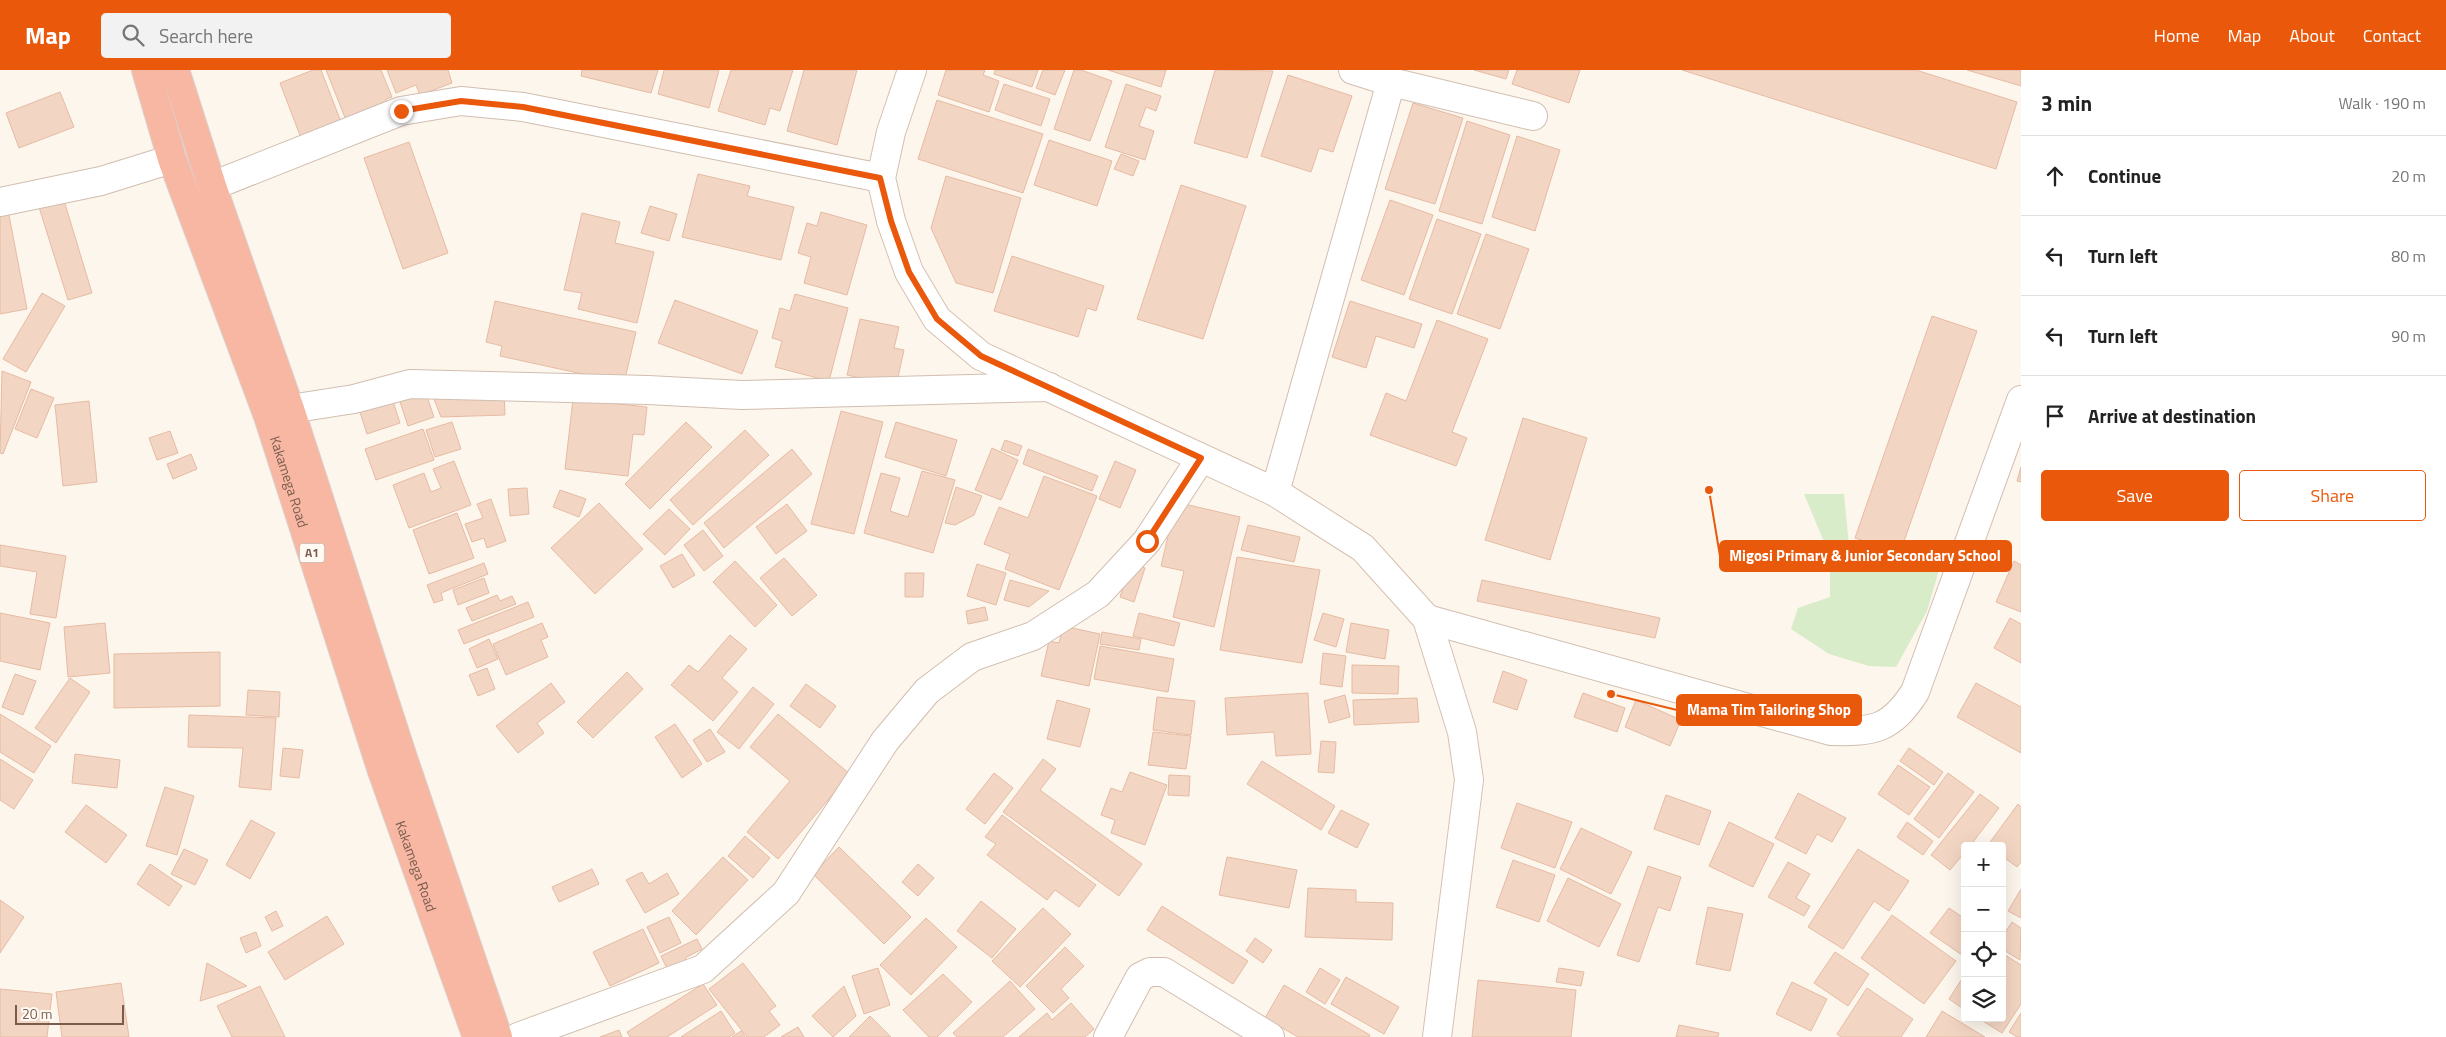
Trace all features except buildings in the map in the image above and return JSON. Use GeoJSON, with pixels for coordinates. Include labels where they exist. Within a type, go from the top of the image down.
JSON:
{"type":"FeatureCollection","features":[{"type":"Feature","properties":{"kind":"highway","name":"Kakamega Road"},"geometry":{"type":"LineString","coordinates":[[146,70],[172,159],[268,416],[382,770],[477,1037]]}},
{"type":"Feature","properties":{"kind":"highway","name":"Kakamega Road"},"geometry":{"type":"LineString","coordinates":[[175,70],[212,186],[290,409],[403,758],[498,1037]]}},
{"type":"Feature","properties":{"kind":"street"},"geometry":{"type":"LineString","coordinates":[[912,70],[891,132],[880,178],[891,221],[909,272],[937,319],[981,356],[1275,492],[1363,548],[1427,619],[1462,732],[1469,780],[1437,1037]]}},
{"type":"Feature","properties":{"kind":"street"},"geometry":{"type":"LineString","coordinates":[[1353,70],[1391,82],[1533,116]]}},
{"type":"Feature","properties":{"kind":"street"},"geometry":{"type":"LineString","coordinates":[[1275,492],[1391,82]]}},
{"type":"Feature","properties":{"kind":"street"},"geometry":{"type":"LineString","coordinates":[[212,186],[401,111],[461,101],[523,107],[880,178]]}},
{"type":"Feature","properties":{"kind":"street"},"geometry":{"type":"LineString","coordinates":[[0,202],[101,181],[172,159]]}},
{"type":"Feature","properties":{"kind":"street"},"geometry":{"type":"LineString","coordinates":[[290,409],[354,399],[410,384],[648,390],[742,395],[1049,387]]}},
{"type":"Feature","properties":{"kind":"street"},"geometry":{"type":"LineString","coordinates":[[1427,619],[1831,731],[1857,732],[1886,724],[1902,712],[1915,692],[2021,400]]}},
{"type":"Feature","properties":{"kind":"street"},"geometry":{"type":"LineString","coordinates":[[518,1037],[702,969],[786,893],[886,741],[926,691],[972,657],[1033,636],[1098,594],[1147,541],[1201,458]]}},
{"type":"Feature","properties":{"kind":"street"},"geometry":{"type":"LineString","coordinates":[[1108,1037],[1140,977],[1150,972],[1164,972],[1270,1037]]}},
{"type":"Feature","properties":{"kind":"green space"},"geometry":{"type":"Polygon","coordinates":[[[1804,494],[1844,494],[1849,545],[1887,560],[1944,553],[1927,611],[1896,667],[1869,666],[1829,654],[1791,629],[1798,608],[1830,597],[1830,556],[1804,494]]]}},
{"type":"Feature","properties":{"kind":"place","name":"Migosi Primary & Junior Secondary School"},"geometry":{"type":"Point","coordinates":[1709,490]}},
{"type":"Feature","properties":{"kind":"place","name":"Mama Tim Tailoring Shop"},"geometry":{"type":"Point","coordinates":[1611,694]}},
{"type":"Feature","properties":{"kind":"route"},"geometry":{"type":"LineString","coordinates":[[401,111],[461,101],[523,107],[880,178],[891,221],[909,272],[937,319],[981,356],[1201,458],[1147,541]]}}]}
